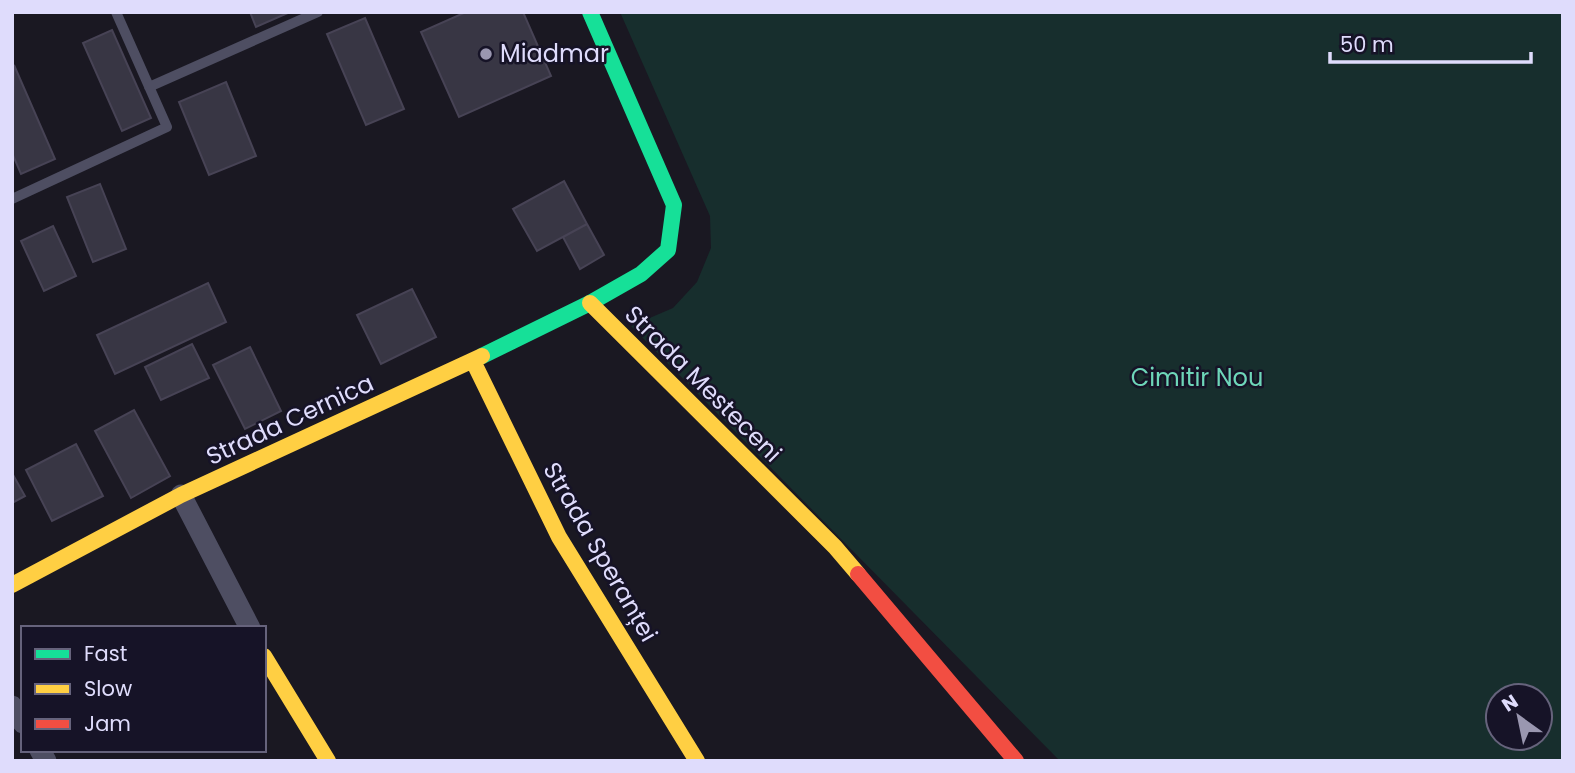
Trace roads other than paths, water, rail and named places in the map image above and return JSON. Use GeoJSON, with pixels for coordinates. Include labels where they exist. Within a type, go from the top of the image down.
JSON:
{"type":"FeatureCollection","features":[{"type":"Feature","properties":{"kind":"street","name":"Strada Mesteceni"},"geometry":{"type":"LineString","coordinates":[[590,12],[674,205],[668,250],[642,274],[590,303],[835,547],[1016,761]]}},
{"type":"Feature","properties":{"kind":"street","name":"Strada Cernica"},"geometry":{"type":"LineString","coordinates":[[12,585],[181,495],[590,303]]}},
{"type":"Feature","properties":{"kind":"street","name":"Strada Speranței"},"geometry":{"type":"LineString","coordinates":[[473,360],[559,537],[698,761]]}},
{"type":"Feature","properties":{"kind":"street"},"geometry":{"type":"LineString","coordinates":[[181,495],[249,626]]}},
{"type":"Feature","properties":{"kind":"street"},"geometry":{"type":"LineString","coordinates":[[266,659],[327,761]]}},
{"type":"Feature","properties":{"kind":"lane"},"geometry":{"type":"LineString","coordinates":[[12,199],[167,127],[116,12]]}},
{"type":"Feature","properties":{"kind":"lane"},"geometry":{"type":"LineString","coordinates":[[149,87],[318,12]]}},
{"type":"Feature","properties":{"kind":"place","name":"Miadmar"},"geometry":{"type":"Point","coordinates":[486,54]}},
{"type":"Feature","properties":{"kind":"park label","name":"Cimitir Nou"},"geometry":{"type":"Point","coordinates":[1197,378]}}]}
